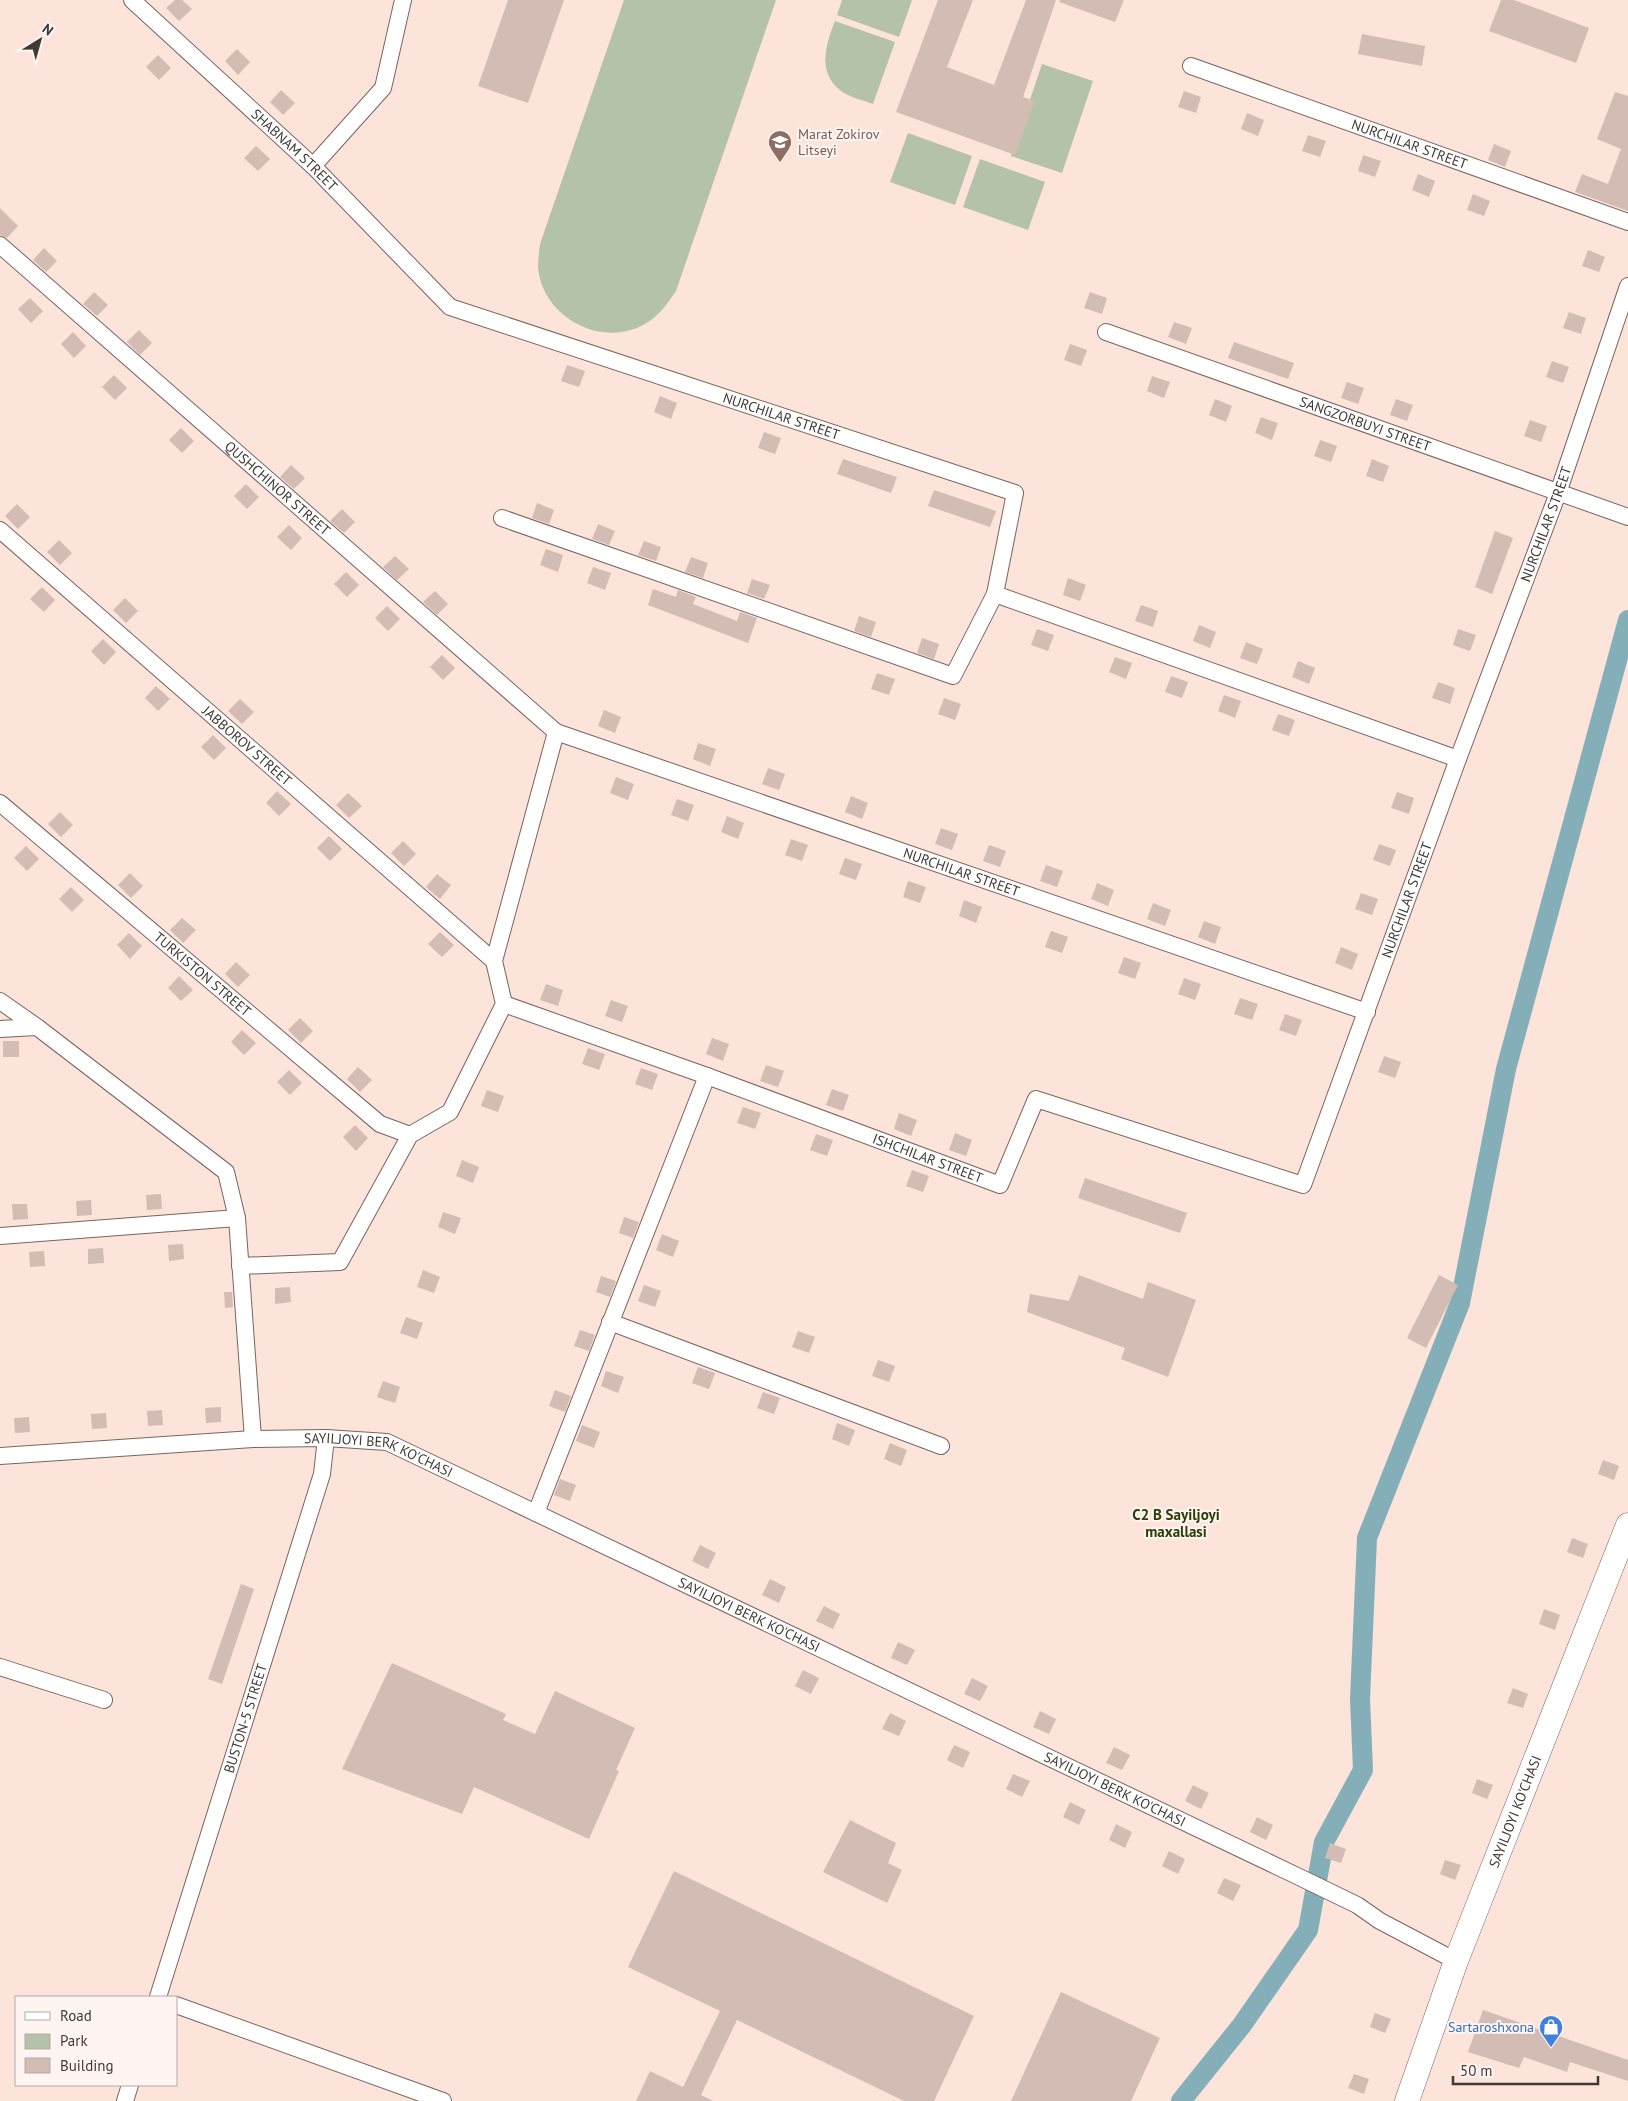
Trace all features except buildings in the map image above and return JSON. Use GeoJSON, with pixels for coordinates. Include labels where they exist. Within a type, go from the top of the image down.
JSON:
{"type":"FeatureCollection","features":[{"type":"Feature","properties":{"kind":"main road","name":"SAYILJOYI KO'CHASI"},"geometry":{"type":"LineString","coordinates":[[1407,2101],[1456,1961],[1628,1525]]}},
{"type":"Feature","properties":{"kind":"street","name":"SHABNAM STREET"},"geometry":{"type":"LineString","coordinates":[[132,0],[313,166],[450,307]]}},
{"type":"Feature","properties":{"kind":"street"},"geometry":{"type":"LineString","coordinates":[[313,166],[383,88],[403,0]]}},
{"type":"Feature","properties":{"kind":"street","name":"NURCHILAR STREET"},"geometry":{"type":"LineString","coordinates":[[1191,66],[1628,222]]}},
{"type":"Feature","properties":{"kind":"street","name":"QUSHCHINOR STREET"},"geometry":{"type":"LineString","coordinates":[[0,244],[556,732]]}},
{"type":"Feature","properties":{"kind":"street","name":"NURCHILAR STREET"},"geometry":{"type":"LineString","coordinates":[[1303,1186],[1458,759],[1558,493],[1628,286]]}},
{"type":"Feature","properties":{"kind":"street","name":"NURCHILAR STREET"},"geometry":{"type":"LineString","coordinates":[[450,307],[1015,493],[995,594],[954,676],[502,518]]}},
{"type":"Feature","properties":{"kind":"street","name":"SANGZORBUYI STREET"},"geometry":{"type":"LineString","coordinates":[[1106,332],[1626,516]]}},
{"type":"Feature","properties":{"kind":"street","name":"JABBOROV STREET"},"geometry":{"type":"LineString","coordinates":[[0,530],[494,961]]}},
{"type":"Feature","properties":{"kind":"street"},"geometry":{"type":"LineString","coordinates":[[995,594],[1458,759]]}},
{"type":"Feature","properties":{"kind":"street"},"geometry":{"type":"LineString","coordinates":[[240,1266],[340,1262],[410,1135],[450,1112],[504,1004],[494,961],[556,732]]}},
{"type":"Feature","properties":{"kind":"street","name":"NURCHILAR STREET"},"geometry":{"type":"LineString","coordinates":[[556,732],[1367,1012]]}},
{"type":"Feature","properties":{"kind":"street","name":"TURKISTON STREET"},"geometry":{"type":"LineString","coordinates":[[0,803],[380,1124],[410,1135]]}},
{"type":"Feature","properties":{"kind":"street"},"geometry":{"type":"LineString","coordinates":[[0,1001],[226,1172],[237,1218],[253,1439]]}},
{"type":"Feature","properties":{"kind":"street","name":"ISHCHILAR STREET"},"geometry":{"type":"LineString","coordinates":[[504,1004],[707,1076],[1000,1185],[1036,1099],[1303,1186]]}},
{"type":"Feature","properties":{"kind":"street"},"geometry":{"type":"LineString","coordinates":[[0,1029],[37,1028]]}},
{"type":"Feature","properties":{"kind":"street"},"geometry":{"type":"LineString","coordinates":[[536,1512],[707,1076]]}},
{"type":"Feature","properties":{"kind":"street"},"geometry":{"type":"LineString","coordinates":[[0,1236],[237,1218]]}},
{"type":"Feature","properties":{"kind":"street"},"geometry":{"type":"LineString","coordinates":[[610,1322],[940,1446]]}},
{"type":"Feature","properties":{"kind":"street","name":"SAYILJOYI BERK KO'CHASI"},"geometry":{"type":"LineString","coordinates":[[0,1456],[253,1439],[326,1438],[387,1442],[1357,1905],[1380,1921],[1456,1961]]}},
{"type":"Feature","properties":{"kind":"street","name":"BUSTON-5 STREET"},"geometry":{"type":"LineString","coordinates":[[158,1996],[322,1474],[326,1438]]}},
{"type":"Feature","properties":{"kind":"street"},"geometry":{"type":"LineString","coordinates":[[0,1667],[104,1700]]}},
{"type":"Feature","properties":{"kind":"street"},"geometry":{"type":"LineString","coordinates":[[178,2006],[443,2101]]}},
{"type":"Feature","properties":{"kind":"street"},"geometry":{"type":"LineString","coordinates":[[125,2101],[130,2086]]}},
{"type":"Feature","properties":{"kind":"green space"},"geometry":{"type":"Polygon","coordinates":[[[624,0],[776,0],[676,291],[666,305],[650,321],[628,331],[610,333],[576,324],[562,314],[550,301],[542,285],[538,264],[540,244],[624,0]]]}},
{"type":"Feature","properties":{"kind":"green space"},"geometry":{"type":"Polygon","coordinates":[[[842,0],[912,0],[899,37],[837,15],[842,0]]]}},
{"type":"Feature","properties":{"kind":"green space"},"geometry":{"type":"Polygon","coordinates":[[[835,21],[895,42],[873,104],[843,92],[833,83],[828,75],[826,66],[827,48],[835,21]]]}},
{"type":"Feature","properties":{"kind":"green space"},"geometry":{"type":"Polygon","coordinates":[[[1042,64],[1093,81],[1062,173],[1011,156],[1042,64]]]}},
{"type":"Feature","properties":{"kind":"green space"},"geometry":{"type":"Polygon","coordinates":[[[908,133],[972,156],[955,205],[890,182],[908,133]]]}},
{"type":"Feature","properties":{"kind":"green space"},"geometry":{"type":"Polygon","coordinates":[[[980,159],[1045,182],[1028,230],[963,207],[980,159]]]}},
{"type":"Feature","properties":{"kind":"waterway"},"geometry":{"type":"LineString","coordinates":[[1181,2101],[1242,2025],[1308,1930],[1324,1842],[1363,1770],[1360,1699],[1367,1538],[1460,1303],[1506,1069],[1628,620]]}},
{"type":"Feature","properties":{"kind":"place","name":"Marat Zokirov Litseyi"},"geometry":{"type":"Point","coordinates":[780,163]}},
{"type":"Feature","properties":{"kind":"place","name":"Sartaroshxona"},"geometry":{"type":"Point","coordinates":[1551,2048]}},
{"type":"Feature","properties":{"kind":"district","name":"C2 B Sayiljoyi maxallasi"},"geometry":{"type":"Point","coordinates":[1176,1524]}}]}
